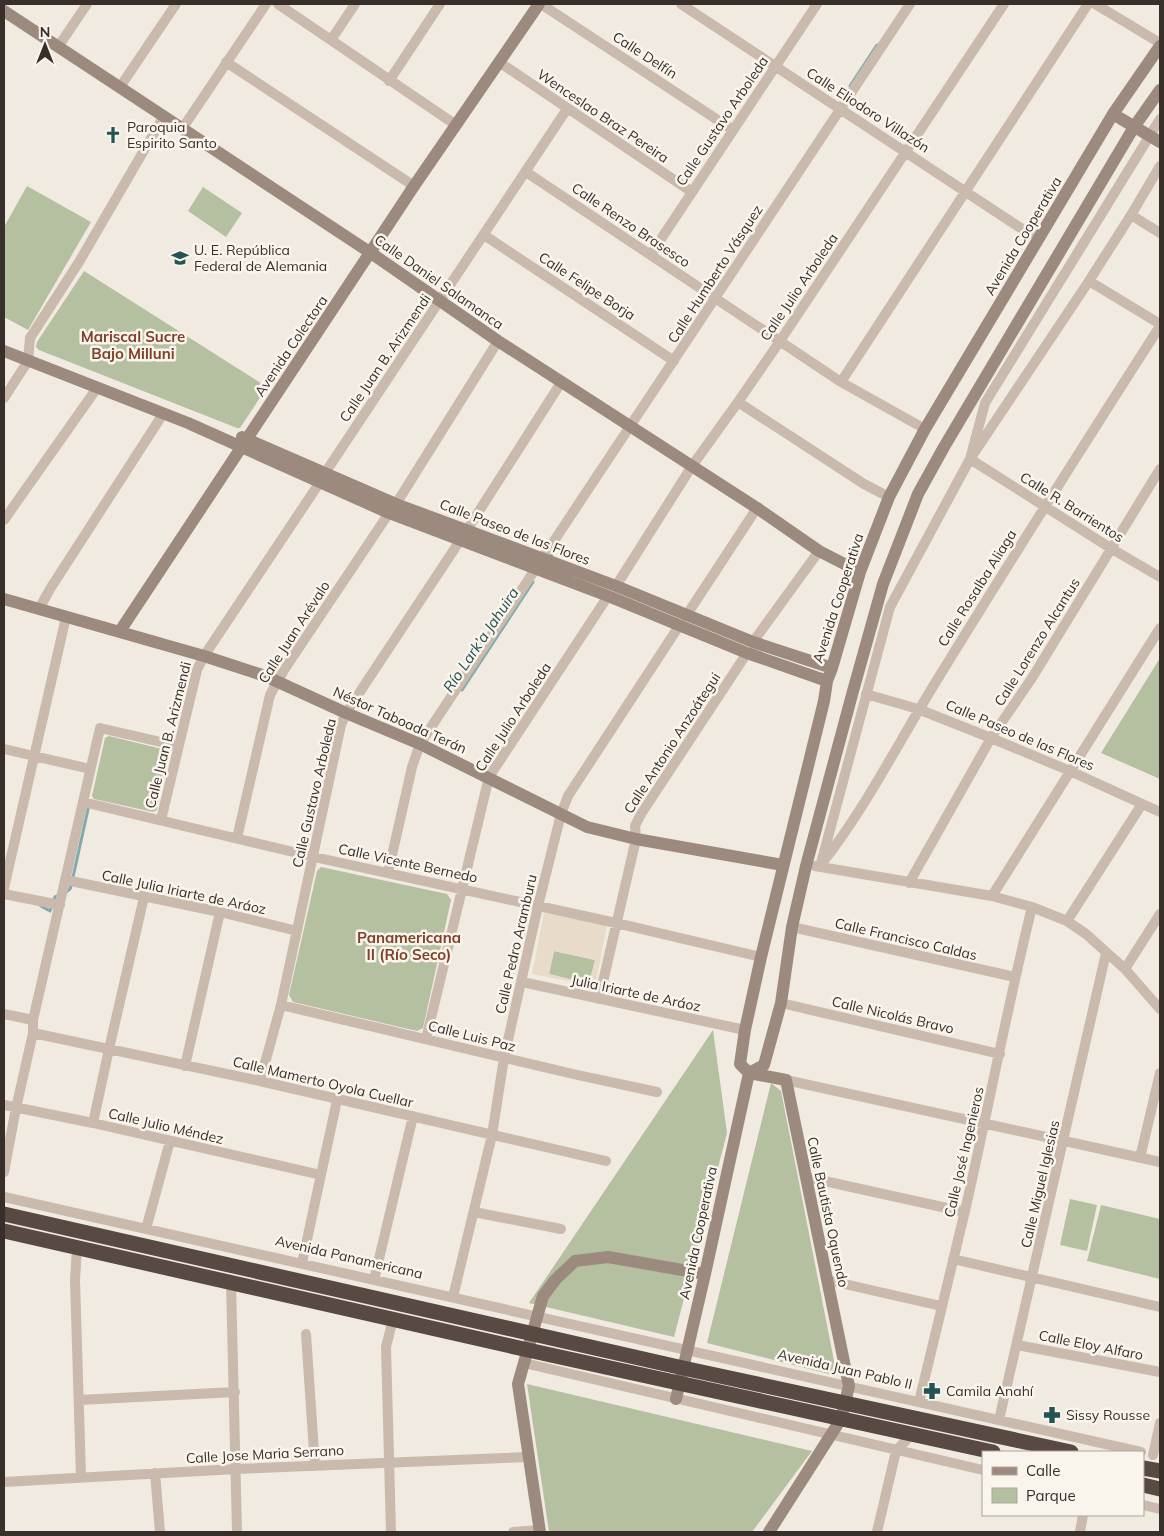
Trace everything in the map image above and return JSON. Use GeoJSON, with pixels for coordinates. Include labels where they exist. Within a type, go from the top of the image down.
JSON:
{"type":"FeatureCollection","features":[{"type":"Feature","properties":{"kind":"highway"},"geometry":{"type":"LineString","coordinates":[[4,1214],[683,1368],[1066,1451]]}},
{"type":"Feature","properties":{"kind":"highway"},"geometry":{"type":"LineString","coordinates":[[4,1231],[393,1319],[526,1356],[679,1384],[988,1451]]}},
{"type":"Feature","properties":{"kind":"highway"},"geometry":{"type":"LineString","coordinates":[[1144,1468],[1160,1472]]}},
{"type":"Feature","properties":{"kind":"highway"},"geometry":{"type":"LineString","coordinates":[[1144,1485],[1160,1489]]}},
{"type":"Feature","properties":{"kind":"street"},"geometry":{"type":"LineString","coordinates":[[58,47],[87,4]]}},
{"type":"Feature","properties":{"kind":"street"},"geometry":{"type":"LineString","coordinates":[[120,87],[176,4]]}},
{"type":"Feature","properties":{"kind":"street"},"geometry":{"type":"LineString","coordinates":[[182,129],[266,4]]}},
{"type":"Feature","properties":{"kind":"street"},"geometry":{"type":"LineString","coordinates":[[278,4],[456,125]]}},
{"type":"Feature","properties":{"kind":"street"},"geometry":{"type":"LineString","coordinates":[[331,40],[355,4]]}},
{"type":"Feature","properties":{"kind":"street"},"geometry":{"type":"LineString","coordinates":[[389,81],[440,4]]}},
{"type":"Feature","properties":{"kind":"street","name":"Avenida Colectora"},"geometry":{"type":"LineString","coordinates":[[120,631],[414,186],[540,4]]}},
{"type":"Feature","properties":{"kind":"street","name":"Calle Delfín"},"geometry":{"type":"LineString","coordinates":[[540,4],[733,130]]}},
{"type":"Feature","properties":{"kind":"street","name":"Calle Eliodoro Villazón"},"geometry":{"type":"LineString","coordinates":[[681,4],[1022,229],[1040,237]]}},
{"type":"Feature","properties":{"kind":"street","name":"Calle Gustavo Arboleda"},"geometry":{"type":"LineString","coordinates":[[651,254],[817,4]]}},
{"type":"Feature","properties":{"kind":"street","name":"Calle Humberto Vásquez"},"geometry":{"type":"LineString","coordinates":[[388,873],[412,767],[420,744],[910,4]]}},
{"type":"Feature","properties":{"kind":"street","name":"Calle Julio Arboleda"},"geometry":{"type":"LineString","coordinates":[[426,1039],[489,777],[692,466],[780,341],[1004,4]]}},
{"type":"Feature","properties":{"kind":"street"},"geometry":{"type":"LineString","coordinates":[[842,382],[1088,4]]}},
{"type":"Feature","properties":{"kind":"street"},"geometry":{"type":"LineString","coordinates":[[1095,4],[1160,45]]}},
{"type":"Feature","properties":{"kind":"street","name":"Calle Daniel Salamanca"},"geometry":{"type":"LineString","coordinates":[[4,11],[371,253],[498,341],[562,380],[819,551],[860,572]]}},
{"type":"Feature","properties":{"kind":"street","name":"Avenida Cooperativa"},"geometry":{"type":"LineString","coordinates":[[676,1399],[749,1073],[740,1064],[745,1030],[761,957],[824,702],[827,681],[860,572],[889,497],[925,429],[1113,114],[1160,45]]}},
{"type":"Feature","properties":{"kind":"street"},"geometry":{"type":"LineString","coordinates":[[226,62],[414,186]]}},
{"type":"Feature","properties":{"kind":"street","name":"Wenceslao Braz Pereira"},"geometry":{"type":"LineString","coordinates":[[500,62],[692,192]]}},
{"type":"Feature","properties":{"kind":"street"},"geometry":{"type":"LineString","coordinates":[[749,1073],[764,1065],[781,1003],[792,927],[806,866],[853,691],[883,584],[918,494],[1134,127],[1160,90]]}},
{"type":"Feature","properties":{"kind":"street","name":"Calle Juan B. Arizmendi"},"geometry":{"type":"LineString","coordinates":[[161,820],[197,670],[204,656],[567,109]]}},
{"type":"Feature","properties":{"kind":"street"},"geometry":{"type":"LineString","coordinates":[[1113,114],[1155,139]]}},
{"type":"Feature","properties":{"kind":"street"},"geometry":{"type":"LineString","coordinates":[[4,398],[28,361],[30,338],[79,262],[164,116]]}},
{"type":"Feature","properties":{"kind":"street"},"geometry":{"type":"LineString","coordinates":[[970,459],[985,403],[1155,139],[1160,119]]}},
{"type":"Feature","properties":{"kind":"street"},"geometry":{"type":"LineString","coordinates":[[820,867],[890,607],[970,459],[1089,282],[1160,166]]}},
{"type":"Feature","properties":{"kind":"street","name":"Calle Renzo Brasesco"},"geometry":{"type":"LineString","coordinates":[[526,172],[842,382],[925,429]]}},
{"type":"Feature","properties":{"kind":"street"},"geometry":{"type":"LineString","coordinates":[[1131,215],[1160,233]]}},
{"type":"Feature","properties":{"kind":"street","name":"Calle Felipe Borja"},"geometry":{"type":"LineString","coordinates":[[484,235],[674,361]]}},
{"type":"Feature","properties":{"kind":"street"},"geometry":{"type":"LineString","coordinates":[[1089,282],[1160,325]]}},
{"type":"Feature","properties":{"kind":"street","name":"Calle Rosalba Aliaga"},"geometry":{"type":"LineString","coordinates":[[820,867],[857,814],[918,709],[1044,506],[1160,325]]}},
{"type":"Feature","properties":{"kind":"street","name":"Calle Juan Arévalo"},"geometry":{"type":"LineString","coordinates":[[236,838],[270,695],[498,341]]}},
{"type":"Feature","properties":{"kind":"street","name":"Calle Paseo de las Flores"},"geometry":{"type":"LineString","coordinates":[[4,351],[163,414],[245,442],[392,508],[612,591],[750,647],[827,681]]}},
{"type":"Feature","properties":{"kind":"street","name":"Calle Gustavo Arboleda"},"geometry":{"type":"LineString","coordinates":[[260,1081],[281,1005],[341,725],[346,713],[464,535],[562,380]]}},
{"type":"Feature","properties":{"kind":"street"},"geometry":{"type":"LineString","coordinates":[[4,520],[97,388]]}},
{"type":"Feature","properties":{"kind":"street"},"geometry":{"type":"LineString","coordinates":[[738,402],[864,484],[889,497]]}},
{"type":"Feature","properties":{"kind":"street"},"geometry":{"type":"LineString","coordinates":[[39,609],[163,414]]}},
{"type":"Feature","properties":{"kind":"street","name":"Calle R. Barrientos"},"geometry":{"type":"LineString","coordinates":[[970,459],[1112,549],[1160,577]]}},
{"type":"Feature","properties":{"kind":"street","name":"Calle Lorenzo Alcantus"},"geometry":{"type":"LineString","coordinates":[[909,883],[991,738],[1032,678],[1160,469]]}},
{"type":"Feature","properties":{"kind":"street","name":"Calle Pedro Aramburu"},"geometry":{"type":"LineString","coordinates":[[453,1297],[492,1135],[504,1058],[561,814],[568,796],[757,508]]}},
{"type":"Feature","properties":{"kind":"street","name":"Calle Antonio Anzoátegui"},"geometry":{"type":"LineString","coordinates":[[599,999],[636,839],[635,826],[640,814],[750,647],[819,551]]}},
{"type":"Feature","properties":{"kind":"street","name":"Néstor Taboada Terán"},"geometry":{"type":"LineString","coordinates":[[4,599],[120,631],[266,676],[346,713],[420,744],[586,827],[636,839],[783,865]]}},
{"type":"Feature","properties":{"kind":"street"},"geometry":{"type":"LineString","coordinates":[[4,888],[66,617]]}},
{"type":"Feature","properties":{"kind":"street"},"geometry":{"type":"LineString","coordinates":[[992,896],[1160,628]]}},
{"type":"Feature","properties":{"kind":"street","name":"Calle Paseo de las Flores"},"geometry":{"type":"LineString","coordinates":[[750,647],[832,668]]}},
{"type":"Feature","properties":{"kind":"street","name":"Calle Paseo de las Flores"},"geometry":{"type":"LineString","coordinates":[[866,694],[918,709],[991,738],[1160,812]]}},
{"type":"Feature","properties":{"kind":"street"},"geometry":{"type":"LineString","coordinates":[[4,1172],[33,1032],[33,1020],[100,728],[178,746]]}},
{"type":"Feature","properties":{"kind":"street"},"geometry":{"type":"LineString","coordinates":[[4,749],[90,769]]}},
{"type":"Feature","properties":{"kind":"street","name":"Calle Vicente Bernedo"},"geometry":{"type":"LineString","coordinates":[[83,802],[314,857],[616,923],[761,957]]}},
{"type":"Feature","properties":{"kind":"street"},"geometry":{"type":"LineString","coordinates":[[1067,921],[1142,804]]}},
{"type":"Feature","properties":{"kind":"street"},"geometry":{"type":"LineString","coordinates":[[806,866],[992,896],[1032,907],[1067,921],[1086,934],[1125,970],[1160,1009]]}},
{"type":"Feature","properties":{"kind":"street","name":"Calle Julia Iriarte de Aráoz"},"geometry":{"type":"LineString","coordinates":[[66,880],[220,912],[297,931]]}},
{"type":"Feature","properties":{"kind":"street"},"geometry":{"type":"LineString","coordinates":[[4,894],[60,905]]}},
{"type":"Feature","properties":{"kind":"street"},"geometry":{"type":"LineString","coordinates":[[93,1123],[144,897]]}},
{"type":"Feature","properties":{"kind":"street","name":"Calle José Ingenieros"},"geometry":{"type":"LineString","coordinates":[[919,1402],[965,1212],[1000,1054],[1014,977],[1032,907]]}},
{"type":"Feature","properties":{"kind":"street"},"geometry":{"type":"LineString","coordinates":[[185,1066],[220,912]]}},
{"type":"Feature","properties":{"kind":"street"},"geometry":{"type":"LineString","coordinates":[[1125,970],[1160,914]]}},
{"type":"Feature","properties":{"kind":"street","name":"Calle Francisco Caldas"},"geometry":{"type":"LineString","coordinates":[[792,927],[1014,977]]}},
{"type":"Feature","properties":{"kind":"street","name":"Calle Miguel Iglesias"},"geometry":{"type":"LineString","coordinates":[[999,1420],[1106,953]]}},
{"type":"Feature","properties":{"kind":"street","name":"Julia Iriarte de Aráoz"},"geometry":{"type":"LineString","coordinates":[[522,982],[745,1030]]}},
{"type":"Feature","properties":{"kind":"street","name":"Calle Nicolás Bravo"},"geometry":{"type":"LineString","coordinates":[[781,1003],[1000,1054]]}},
{"type":"Feature","properties":{"kind":"street","name":"Calle Luis Paz"},"geometry":{"type":"LineString","coordinates":[[281,1005],[657,1092]]}},
{"type":"Feature","properties":{"kind":"street"},"geometry":{"type":"LineString","coordinates":[[4,1014],[33,1020]]}},
{"type":"Feature","properties":{"kind":"street","name":"Calle Mamerto Oyola Cuellar"},"geometry":{"type":"LineString","coordinates":[[33,1032],[260,1081],[606,1161]]}},
{"type":"Feature","properties":{"kind":"street"},"geometry":{"type":"LineString","coordinates":[[749,1073],[1160,1162]]}},
{"type":"Feature","properties":{"kind":"street"},"geometry":{"type":"LineString","coordinates":[[1140,1158],[1160,1073]]}},
{"type":"Feature","properties":{"kind":"street","name":"Calle Bautista Oquendo"},"geometry":{"type":"LineString","coordinates":[[786,1080],[849,1386]]}},
{"type":"Feature","properties":{"kind":"street"},"geometry":{"type":"LineString","coordinates":[[302,1263],[337,1100]]}},
{"type":"Feature","properties":{"kind":"street","name":"Calle Julio Méndez"},"geometry":{"type":"LineString","coordinates":[[4,1106],[93,1123],[321,1175]]}},
{"type":"Feature","properties":{"kind":"street"},"geometry":{"type":"LineString","coordinates":[[374,1280],[412,1116]]}},
{"type":"Feature","properties":{"kind":"street"},"geometry":{"type":"LineString","coordinates":[[146,1229],[170,1140]]}},
{"type":"Feature","properties":{"kind":"street"},"geometry":{"type":"LineString","coordinates":[[806,1177],[965,1212]]}},
{"type":"Feature","properties":{"kind":"street","name":"Avenida Panamericana"},"geometry":{"type":"LineString","coordinates":[[4,1197],[687,1350]]}},
{"type":"Feature","properties":{"kind":"street"},"geometry":{"type":"LineString","coordinates":[[474,1212],[561,1229]]}},
{"type":"Feature","properties":{"kind":"street"},"geometry":{"type":"LineString","coordinates":[[77,1248],[75,1280],[82,1477]]}},
{"type":"Feature","properties":{"kind":"street"},"geometry":{"type":"LineString","coordinates":[[512,1532],[540,1531],[518,1384],[543,1296],[556,1279],[575,1261],[608,1258],[705,1274]]}},
{"type":"Feature","properties":{"kind":"street"},"geometry":{"type":"LineString","coordinates":[[953,1259],[1160,1308]]}},
{"type":"Feature","properties":{"kind":"street"},"geometry":{"type":"LineString","coordinates":[[827,1280],[941,1306]]}},
{"type":"Feature","properties":{"kind":"street"},"geometry":{"type":"LineString","coordinates":[[231,1282],[235,1392],[236,1532]]}},
{"type":"Feature","properties":{"kind":"street"},"geometry":{"type":"LineString","coordinates":[[390,1532],[386,1347],[393,1319]]}},
{"type":"Feature","properties":{"kind":"street"},"geometry":{"type":"LineString","coordinates":[[306,1334],[315,1466]]}},
{"type":"Feature","properties":{"kind":"street","name":"Calle Eloy Alfaro"},"geometry":{"type":"LineString","coordinates":[[1017,1345],[1160,1372]]}},
{"type":"Feature","properties":{"kind":"street","name":"Avenida Juan Pablo II"},"geometry":{"type":"LineString","coordinates":[[687,1350],[1136,1451]]}},
{"type":"Feature","properties":{"kind":"street"},"geometry":{"type":"LineString","coordinates":[[526,1356],[676,1399],[982,1470]]}},
{"type":"Feature","properties":{"kind":"street"},"geometry":{"type":"LineString","coordinates":[[769,1532],[841,1419],[849,1386]]}},
{"type":"Feature","properties":{"kind":"street"},"geometry":{"type":"LineString","coordinates":[[79,1400],[235,1392]]}},
{"type":"Feature","properties":{"kind":"street"},"geometry":{"type":"LineString","coordinates":[[1149,1454],[1160,1423]]}},
{"type":"Feature","properties":{"kind":"street"},"geometry":{"type":"LineString","coordinates":[[877,1532],[896,1451],[912,1434]]}},
{"type":"Feature","properties":{"kind":"street","name":"Calle Jose Maria Serrano"},"geometry":{"type":"LineString","coordinates":[[4,1482],[236,1469],[528,1457]]}},
{"type":"Feature","properties":{"kind":"street"},"geometry":{"type":"LineString","coordinates":[[155,1473],[160,1532]]}},
{"type":"Feature","properties":{"kind":"street"},"geometry":{"type":"LineString","coordinates":[[1144,1505],[1160,1509]]}},
{"type":"Feature","properties":{"kind":"street"},"geometry":{"type":"LineString","coordinates":[[1080,1532],[1083,1516]]}},
{"type":"Feature","properties":{"kind":"green space"},"geometry":{"type":"Polygon","coordinates":[[[27,186],[91,222],[28,330],[4,317],[4,227],[27,186]]]}},
{"type":"Feature","properties":{"kind":"green space"},"geometry":{"type":"Polygon","coordinates":[[[203,187],[242,213],[226,237],[188,211],[203,187]]]}},
{"type":"Feature","properties":{"kind":"green space"},"geometry":{"type":"Polygon","coordinates":[[[84,271],[267,387],[240,428],[39,350],[36,347],[37,342],[84,271]]]}},
{"type":"Feature","properties":{"kind":"green space"},"geometry":{"type":"Polygon","coordinates":[[[1160,658],[1160,779],[1101,753],[1160,658]]]}},
{"type":"Feature","properties":{"kind":"green space"},"geometry":{"type":"Polygon","coordinates":[[[109,736],[166,750],[169,754],[157,810],[153,812],[94,799],[92,796],[105,738],[109,736]]]}},
{"type":"Feature","properties":{"kind":"green space"},"geometry":{"type":"Polygon","coordinates":[[[321,867],[447,894],[451,900],[423,1028],[417,1031],[293,1002],[289,995],[317,871],[321,867]]]}},
{"type":"Feature","properties":{"kind":"green space"},"geometry":{"type":"Polygon","coordinates":[[[554,951],[595,960],[589,984],[549,974],[554,951]]]}},
{"type":"Feature","properties":{"kind":"green space"},"geometry":{"type":"Polygon","coordinates":[[[713,1030],[727,1133],[674,1337],[529,1303],[713,1030]]]}},
{"type":"Feature","properties":{"kind":"green space"},"geometry":{"type":"Polygon","coordinates":[[[771,1083],[781,1091],[837,1376],[707,1343],[771,1083]]]}},
{"type":"Feature","properties":{"kind":"green space"},"geometry":{"type":"Polygon","coordinates":[[[1070,1199],[1097,1205],[1087,1251],[1060,1245],[1070,1199]]]}},
{"type":"Feature","properties":{"kind":"green space"},"geometry":{"type":"Polygon","coordinates":[[[1101,1205],[1160,1219],[1160,1279],[1087,1261],[1101,1205]]]}},
{"type":"Feature","properties":{"kind":"green space"},"geometry":{"type":"Polygon","coordinates":[[[527,1384],[812,1451],[752,1532],[549,1532],[527,1384]]]}},
{"type":"Feature","properties":{"kind":"shaded area"},"geometry":{"type":"Polygon","coordinates":[[[544,913],[607,925],[595,986],[532,974],[544,913]],[[554,951],[549,974],[589,984],[595,960],[554,951]]]}},
{"type":"Feature","properties":{"kind":"waterway","name":"Río Lark’a Jahuira"},"geometry":{"type":"LineString","coordinates":[[850,86],[877,45]]}},
{"type":"Feature","properties":{"kind":"waterway","name":"Río Lark’a Jahuira"},"geometry":{"type":"LineString","coordinates":[[549,559],[554,551]]}},
{"type":"Feature","properties":{"kind":"waterway","name":"Río Lark’a Jahuira"},"geometry":{"type":"LineString","coordinates":[[462,690],[533,582]]}},
{"type":"Feature","properties":{"kind":"waterway","name":"Río Lark’a Jahuira"},"geometry":{"type":"LineString","coordinates":[[66,892],[71,886],[89,805]]}},
{"type":"Feature","properties":{"kind":"waterway","name":"Río Lark’a Jahuira"},"geometry":{"type":"LineString","coordinates":[[41,906],[50,911],[55,897],[60,895]]}},
{"type":"Feature","properties":{"kind":"place","name":"Paroquia Espirito Santo"},"geometry":{"type":"Point","coordinates":[113,135]}},
{"type":"Feature","properties":{"kind":"place","name":"U. E. República Federal de Alemania"},"geometry":{"type":"Point","coordinates":[180,258]}},
{"type":"Feature","properties":{"kind":"place","name":"Camila Anahí"},"geometry":{"type":"Point","coordinates":[932,1391]}},
{"type":"Feature","properties":{"kind":"place","name":"Sissy Rousse"},"geometry":{"type":"Point","coordinates":[1052,1415]}},
{"type":"Feature","properties":{"kind":"district","name":"Mariscal Sucre Bajo Milluni"},"geometry":{"type":"Point","coordinates":[133,346]}},
{"type":"Feature","properties":{"kind":"district","name":"Panamericana II (Río Seco)"},"geometry":{"type":"Point","coordinates":[409,946]}}]}
